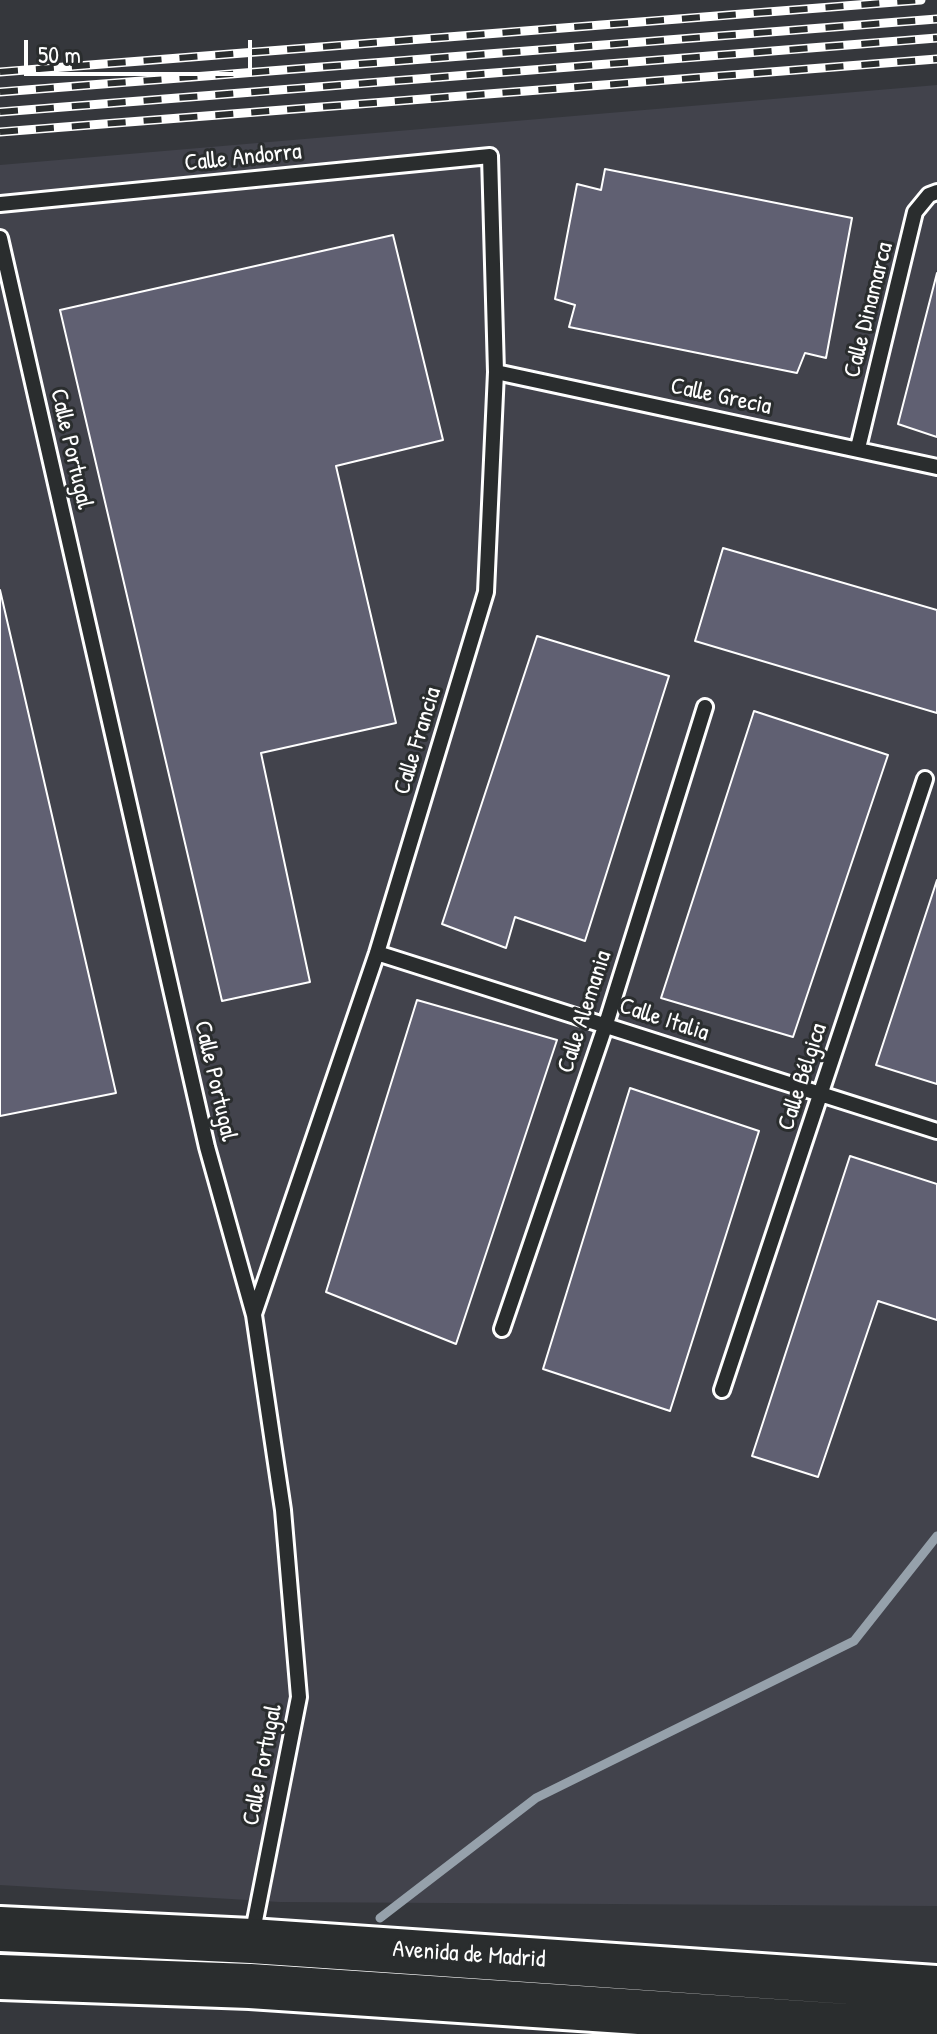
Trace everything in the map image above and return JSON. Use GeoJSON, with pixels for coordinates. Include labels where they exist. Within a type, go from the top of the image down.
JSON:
{"type":"FeatureCollection","features":[{"type":"Feature","properties":{"kind":"main road","name":"Avenida de Madrid"},"geometry":{"type":"LineString","coordinates":[[0,1929],[251,1941],[937,1988]]}},
{"type":"Feature","properties":{"kind":"main road","name":"Avenida de Madrid"},"geometry":{"type":"LineString","coordinates":[[0,1977],[250,1986],[937,2032]]}},
{"type":"Feature","properties":{"kind":"lane","name":"Calle Andorra"},"geometry":{"type":"LineString","coordinates":[[0,204],[490,156]]}},
{"type":"Feature","properties":{"kind":"lane","name":"Calle Francia"},"geometry":{"type":"LineString","coordinates":[[254,1315],[377,953],[486,592],[496,372],[490,156]]}},
{"type":"Feature","properties":{"kind":"lane","name":"Calle Dinamarca"},"geometry":{"type":"LineString","coordinates":[[858,448],[915,212],[929,195],[937,192]]}},
{"type":"Feature","properties":{"kind":"lane","name":"Calle Portugal"},"geometry":{"type":"LineString","coordinates":[[0,238],[207,1147],[254,1315],[283,1510],[299,1697],[251,1941]]}},
{"type":"Feature","properties":{"kind":"lane","name":"Calle Grecia"},"geometry":{"type":"LineString","coordinates":[[496,372],[937,467]]}},
{"type":"Feature","properties":{"kind":"lane","name":"Calle Alemania"},"geometry":{"type":"LineString","coordinates":[[502,1329],[606,1024],[705,707]]}},
{"type":"Feature","properties":{"kind":"lane","name":"Calle Bélgica"},"geometry":{"type":"LineString","coordinates":[[722,1390],[925,779]]}},
{"type":"Feature","properties":{"kind":"lane","name":"Calle Italia"},"geometry":{"type":"LineString","coordinates":[[377,953],[937,1131]]}},
{"type":"Feature","properties":{"kind":"shaded area"},"geometry":{"type":"Polygon","coordinates":[[[937,85],[937,1906],[280,1902],[0,1885],[0,165],[937,85]]]}},
{"type":"Feature","properties":{"kind":"building"},"geometry":{"type":"Polygon","coordinates":[[[605,169],[852,218],[826,358],[805,353],[797,373],[569,327],[575,305],[555,299],[577,184],[601,190],[605,169]]]}},
{"type":"Feature","properties":{"kind":"building"},"geometry":{"type":"Polygon","coordinates":[[[393,235],[443,440],[336,466],[396,723],[261,753],[310,982],[222,1001],[60,310],[393,235]]]}},
{"type":"Feature","properties":{"kind":"building"},"geometry":{"type":"Polygon","coordinates":[[[937,273],[937,437],[898,424],[937,273]]]}},
{"type":"Feature","properties":{"kind":"building"},"geometry":{"type":"Polygon","coordinates":[[[723,548],[937,610],[937,713],[695,641],[723,548]]]}},
{"type":"Feature","properties":{"kind":"building"},"geometry":{"type":"Polygon","coordinates":[[[0,590],[116,1093],[0,1116],[0,590]]]}},
{"type":"Feature","properties":{"kind":"building"},"geometry":{"type":"Polygon","coordinates":[[[537,636],[669,676],[585,941],[515,917],[506,948],[442,924],[537,636]]]}},
{"type":"Feature","properties":{"kind":"building"},"geometry":{"type":"Polygon","coordinates":[[[754,711],[888,755],[793,1037],[661,998],[754,711]]]}},
{"type":"Feature","properties":{"kind":"building"},"geometry":{"type":"Polygon","coordinates":[[[937,880],[937,1084],[876,1065],[937,880]]]}},
{"type":"Feature","properties":{"kind":"building"},"geometry":{"type":"Polygon","coordinates":[[[417,1000],[557,1040],[456,1344],[326,1292],[417,1000]]]}},
{"type":"Feature","properties":{"kind":"building"},"geometry":{"type":"Polygon","coordinates":[[[630,1088],[759,1131],[670,1411],[543,1369],[630,1088]]]}},
{"type":"Feature","properties":{"kind":"building"},"geometry":{"type":"Polygon","coordinates":[[[850,1156],[937,1184],[937,1320],[878,1301],[818,1477],[752,1456],[850,1156]]]}},
{"type":"Feature","properties":{"kind":"waterway"},"geometry":{"type":"LineString","coordinates":[[380,1918],[536,1798],[854,1641],[937,1536]]}},
{"type":"Feature","properties":{"kind":"railway"},"geometry":{"type":"LineString","coordinates":[[0,72],[921,0]]}},
{"type":"Feature","properties":{"kind":"railway"},"geometry":{"type":"LineString","coordinates":[[0,92],[937,19]]}},
{"type":"Feature","properties":{"kind":"railway"},"geometry":{"type":"LineString","coordinates":[[0,112],[937,38]]}},
{"type":"Feature","properties":{"kind":"railway"},"geometry":{"type":"LineString","coordinates":[[0,132],[937,59]]}}]}
